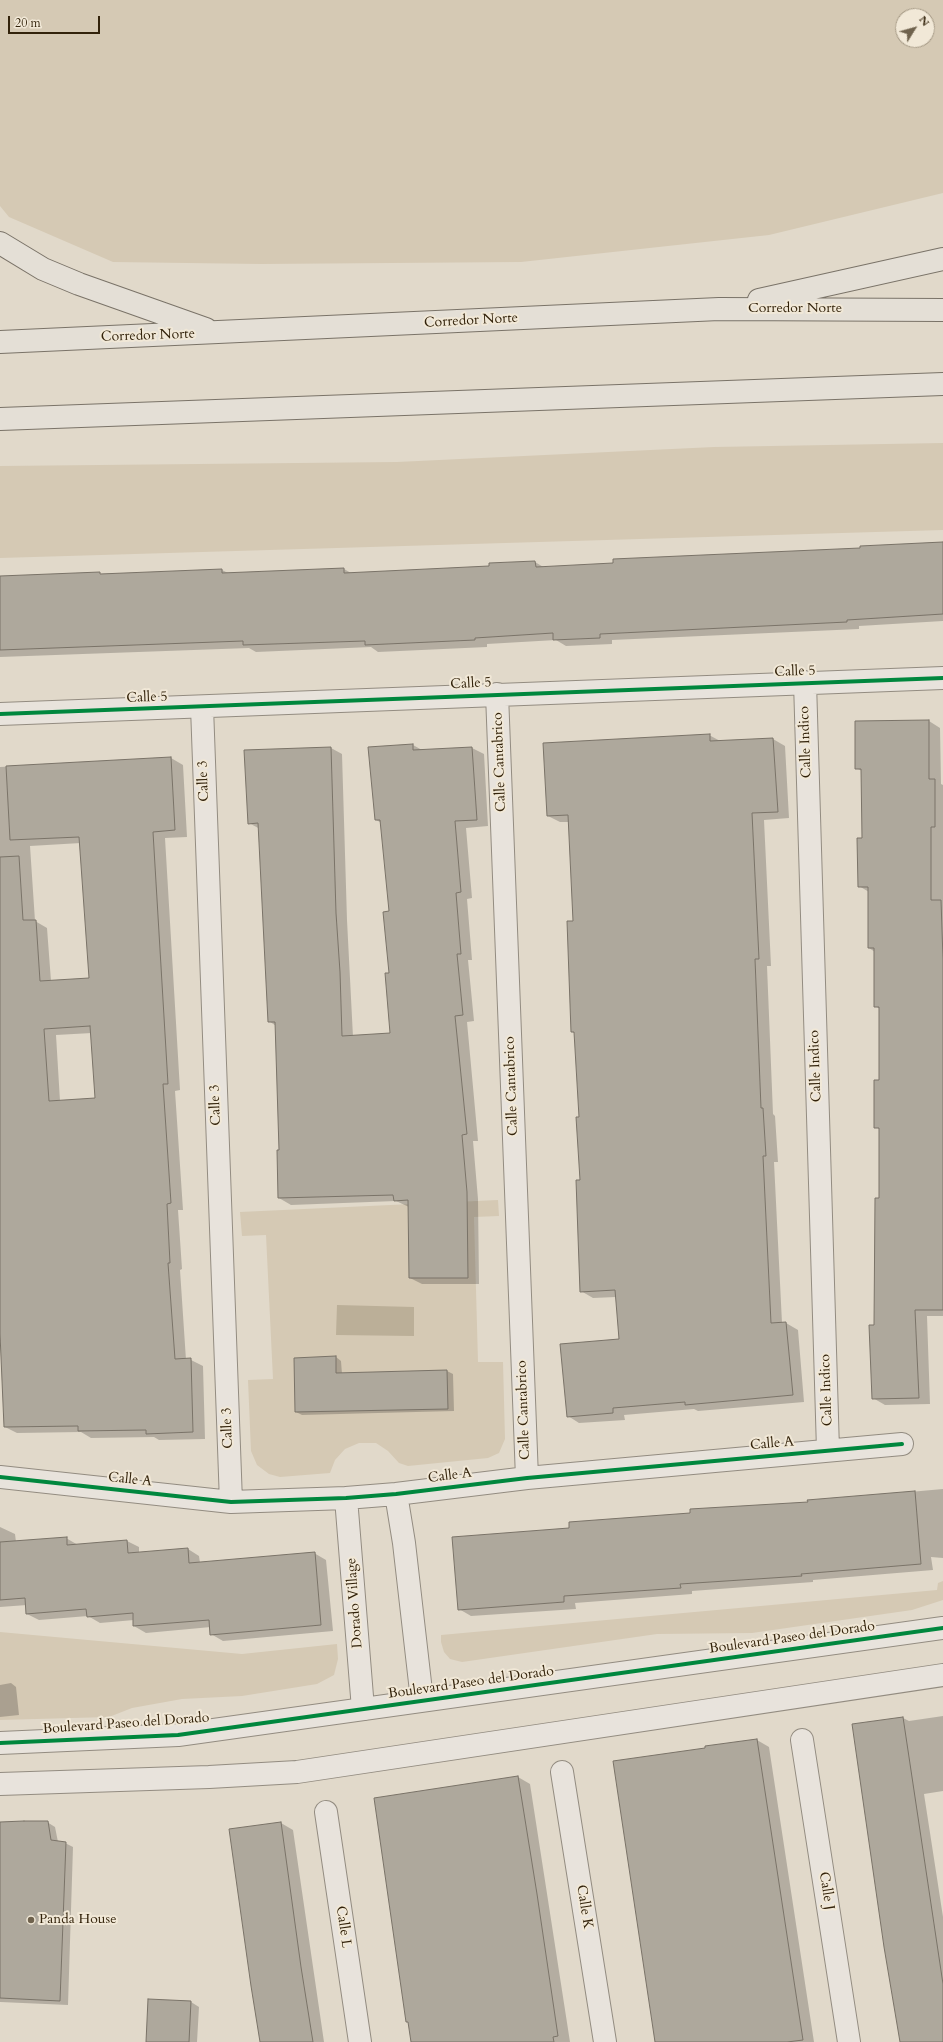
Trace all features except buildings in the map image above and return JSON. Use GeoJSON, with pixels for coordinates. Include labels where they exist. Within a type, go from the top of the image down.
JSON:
{"type":"FeatureCollection","features":[{"type":"Feature","properties":{"kind":"highway"},"geometry":{"type":"LineString","coordinates":[[0,243],[43,268],[79,284],[216,333]]}},
{"type":"Feature","properties":{"kind":"highway"},"geometry":{"type":"LineString","coordinates":[[719,309],[943,259]]}},
{"type":"Feature","properties":{"kind":"highway","name":"Corredor Norte"},"geometry":{"type":"LineString","coordinates":[[0,342],[719,309],[943,310]]}},
{"type":"Feature","properties":{"kind":"highway"},"geometry":{"type":"LineString","coordinates":[[0,419],[943,384]]}},
{"type":"Feature","properties":{"kind":"highway"},"geometry":{"type":"LineString","coordinates":[[0,430],[34,418]]}},
{"type":"Feature","properties":{"kind":"street","name":"Calle 5"},"geometry":{"type":"LineString","coordinates":[[0,714],[804,682],[943,678]]}},
{"type":"Feature","properties":{"kind":"street","name":"Calle Indico"},"geometry":{"type":"LineString","coordinates":[[804,682],[828,1450]]}},
{"type":"Feature","properties":{"kind":"street","name":"Calle Cantabrico"},"geometry":{"type":"LineString","coordinates":[[497,694],[526,1478]]}},
{"type":"Feature","properties":{"kind":"street","name":"Calle 3"},"geometry":{"type":"LineString","coordinates":[[202,707],[231,1502]]}},
{"type":"Feature","properties":{"kind":"street","name":"Calle A"},"geometry":{"type":"LineString","coordinates":[[0,1477],[231,1502],[346,1498],[396,1494],[526,1478],[902,1444]]}},
{"type":"Feature","properties":{"kind":"street"},"geometry":{"type":"LineString","coordinates":[[396,1494],[404,1543],[422,1700]]}},
{"type":"Feature","properties":{"kind":"street","name":"Dorado Village"},"geometry":{"type":"LineString","coordinates":[[346,1498],[363,1709]]}},
{"type":"Feature","properties":{"kind":"street","name":"Boulevard Paseo del Dorado"},"geometry":{"type":"LineString","coordinates":[[0,1743],[178,1735],[943,1628]]}},
{"type":"Feature","properties":{"kind":"street"},"geometry":{"type":"LineString","coordinates":[[0,1784],[209,1777],[296,1772],[943,1675]]}},
{"type":"Feature","properties":{"kind":"street","name":"Calle J"},"geometry":{"type":"LineString","coordinates":[[802,1740],[850,2042]]}},
{"type":"Feature","properties":{"kind":"street","name":"Calle K"},"geometry":{"type":"LineString","coordinates":[[562,1772],[605,2042]]}},
{"type":"Feature","properties":{"kind":"street","name":"Calle L"},"geometry":{"type":"LineString","coordinates":[[326,1812],[360,2042]]}},
{"type":"Feature","properties":{"kind":"shaded area"},"geometry":{"type":"Polygon","coordinates":[[[0,0],[943,0],[943,193],[769,235],[521,262],[261,264],[113,262],[9,217],[0,206],[0,0]]]}},
{"type":"Feature","properties":{"kind":"shaded area"},"geometry":{"type":"Polygon","coordinates":[[[943,443],[943,530],[0,558],[0,466],[397,462],[714,447],[943,443]]]}},
{"type":"Feature","properties":{"kind":"shaded area"},"geometry":{"type":"Polygon","coordinates":[[[498,1200],[499,1216],[474,1217],[478,1362],[503,1362],[505,1439],[499,1453],[488,1458],[408,1466],[399,1463],[388,1451],[376,1443],[359,1443],[345,1449],[335,1460],[330,1473],[280,1477],[269,1474],[257,1465],[251,1451],[248,1380],[273,1379],[266,1235],[242,1236],[240,1212],[498,1200]]]}},
{"type":"Feature","properties":{"kind":"shaded area"},"geometry":{"type":"Polygon","coordinates":[[[337,1305],[414,1307],[414,1336],[336,1335],[337,1305]]]}},
{"type":"Feature","properties":{"kind":"shaded area"},"geometry":{"type":"Polygon","coordinates":[[[943,1581],[943,1600],[912,1610],[752,1633],[657,1634],[462,1662],[450,1659],[444,1652],[441,1642],[441,1635],[937,1590],[938,1583],[943,1581]]]}},
{"type":"Feature","properties":{"kind":"shaded area"},"geometry":{"type":"Polygon","coordinates":[[[0,1632],[242,1654],[337,1644],[338,1659],[334,1675],[317,1684],[242,1696],[182,1699],[132,1708],[109,1717],[0,1720],[0,1632]]]}},
{"type":"Feature","properties":{"kind":"cycle path"},"geometry":{"type":"LineString","coordinates":[[0,714],[943,678]]}},
{"type":"Feature","properties":{"kind":"cycle path"},"geometry":{"type":"LineString","coordinates":[[0,1477],[231,1502],[346,1498],[396,1494],[527,1478],[902,1444]]}},
{"type":"Feature","properties":{"kind":"cycle path"},"geometry":{"type":"LineString","coordinates":[[0,1743],[178,1735],[943,1628]]}},
{"type":"Feature","properties":{"kind":"place","name":"Panda House"},"geometry":{"type":"Point","coordinates":[31,1920]}}]}
